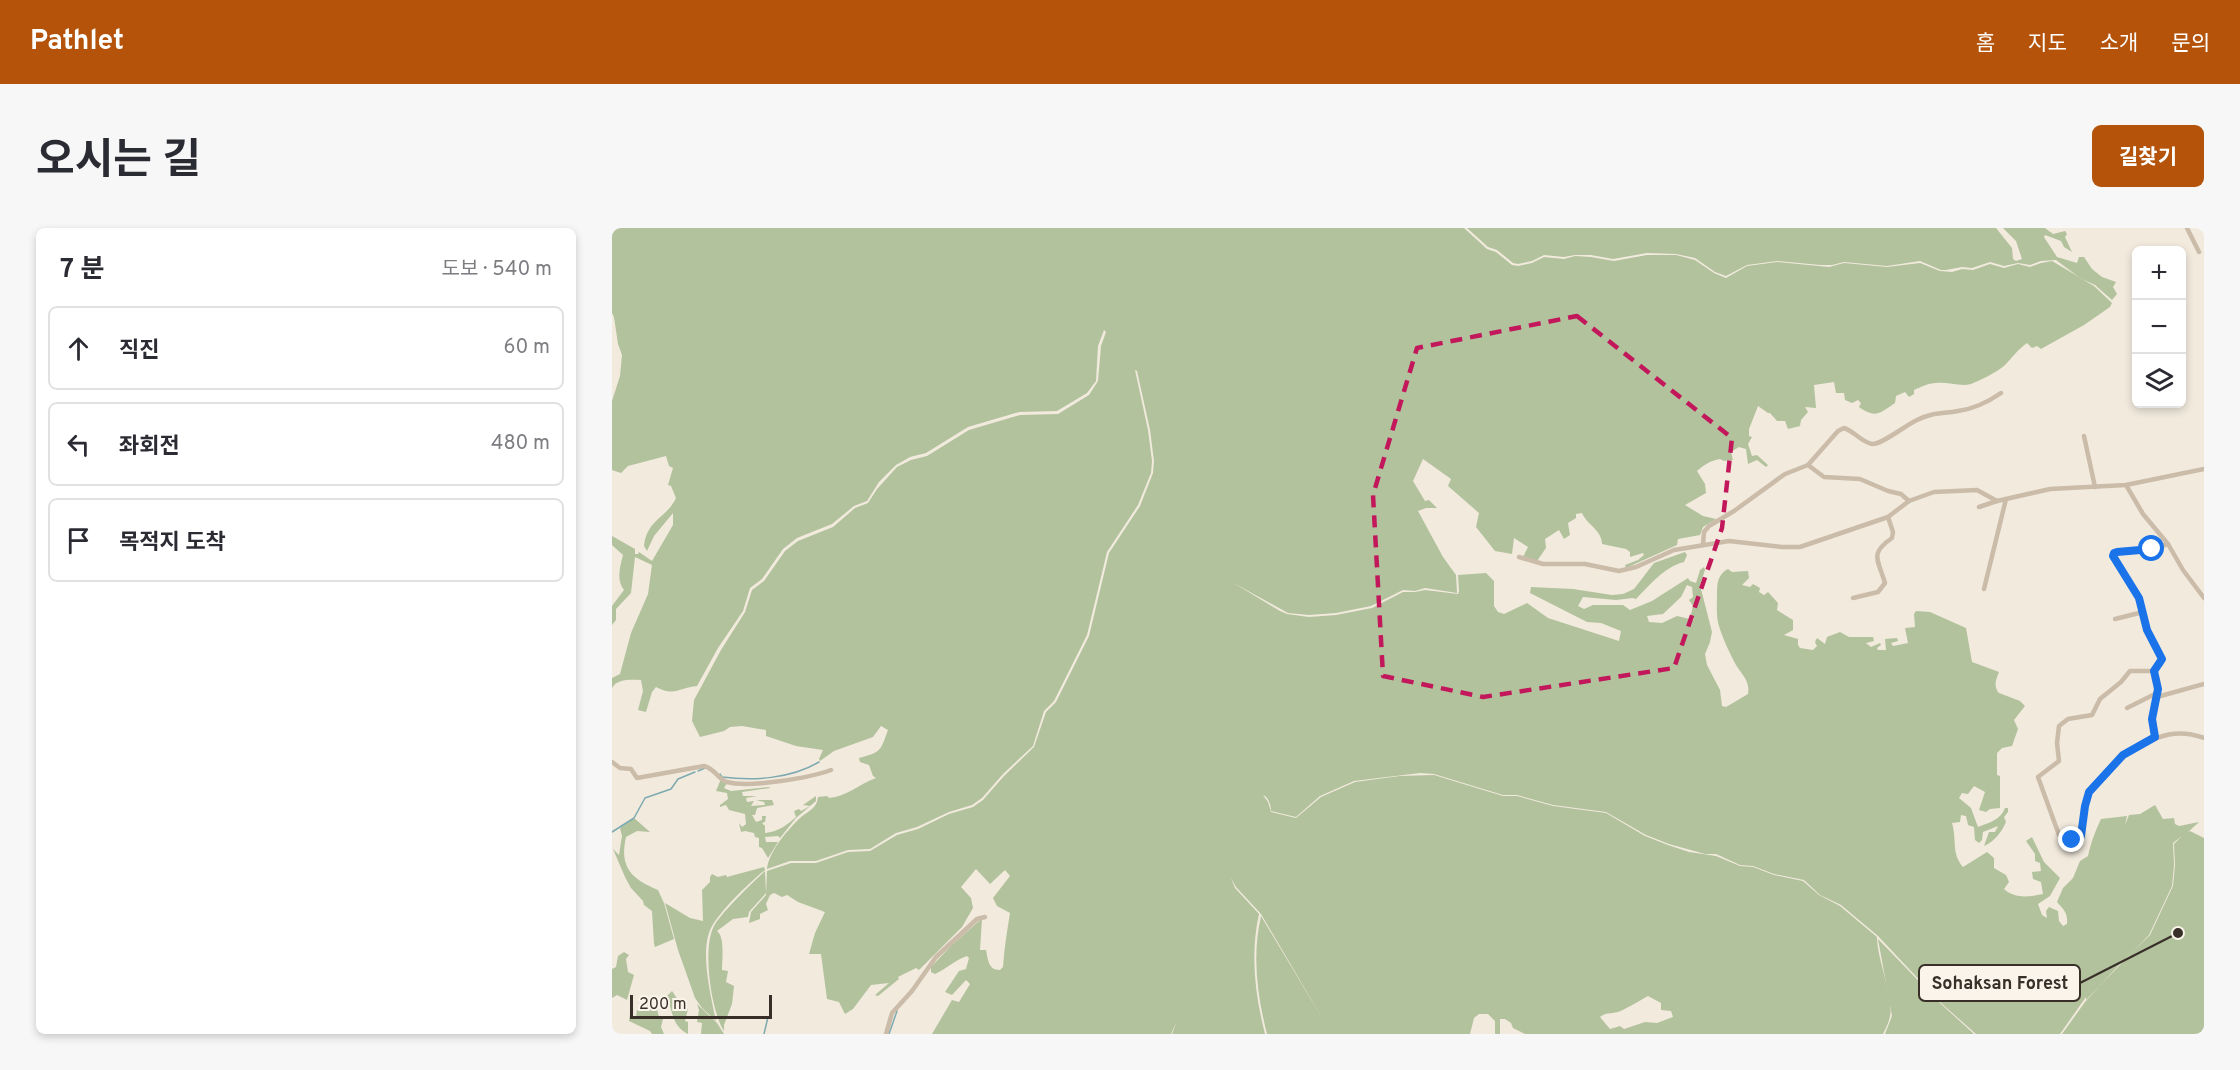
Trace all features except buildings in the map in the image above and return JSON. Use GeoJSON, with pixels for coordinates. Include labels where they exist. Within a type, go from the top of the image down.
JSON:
{"type":"FeatureCollection","features":[{"type":"Feature","properties":{"kind":"street"},"geometry":{"type":"LineString","coordinates":[[2187,228],[2199,252]]}},
{"type":"Feature","properties":{"kind":"street"},"geometry":{"type":"LineString","coordinates":[[1703,544],[1704,532],[1709,526],[1749,501],[1785,474],[1808,465],[1838,431],[1844,428],[1866,442],[1880,443],[1919,419],[1940,411],[1962,410],[1981,404],[2001,393]]}},
{"type":"Feature","properties":{"kind":"street"},"geometry":{"type":"LineString","coordinates":[[2084,436],[2095,487]]}},
{"type":"Feature","properties":{"kind":"street"},"geometry":{"type":"LineString","coordinates":[[1808,465],[1824,477],[1860,479],[1901,494],[1909,501]]}},
{"type":"Feature","properties":{"kind":"street"},"geometry":{"type":"LineString","coordinates":[[1979,507],[2050,489],[2126,485],[2204,469]]}},
{"type":"Feature","properties":{"kind":"street"},"geometry":{"type":"LineString","coordinates":[[2126,485],[2143,513],[2168,543],[2183,570],[2204,598]]}},
{"type":"Feature","properties":{"kind":"street"},"geometry":{"type":"LineString","coordinates":[[1519,557],[1543,564],[1585,564],[1620,570],[1636,567],[1674,550],[1729,540],[1800,547],[1888,517],[1909,501],[1934,492],[1977,490],[1996,501]]}},
{"type":"Feature","properties":{"kind":"street"},"geometry":{"type":"LineString","coordinates":[[1984,589],[2006,499]]}},
{"type":"Feature","properties":{"kind":"street"},"geometry":{"type":"LineString","coordinates":[[1853,598],[1878,592],[1885,583],[1876,554],[1878,548],[1892,538],[1893,532],[1888,517]]}},
{"type":"Feature","properties":{"kind":"street"},"geometry":{"type":"LineString","coordinates":[[2155,737],[2152,719],[2157,695],[2154,671],[2162,659],[2147,630],[2139,598],[2119,568],[2114,553],[2152,549],[2168,543]]}},
{"type":"Feature","properties":{"kind":"street"},"geometry":{"type":"LineString","coordinates":[[2115,619],[2143,612]]}},
{"type":"Feature","properties":{"kind":"street"},"geometry":{"type":"LineString","coordinates":[[2154,671],[2130,671],[2121,682],[2100,699],[2092,715],[2068,719],[2059,726],[2057,743],[2059,761],[2038,777],[2059,835],[2072,840],[2081,836],[2089,792],[2123,755],[2155,737],[2188,732],[2204,738]]}},
{"type":"Feature","properties":{"kind":"street"},"geometry":{"type":"LineString","coordinates":[[2127,708],[2157,695],[2204,684]]}},
{"type":"Feature","properties":{"kind":"street"},"geometry":{"type":"LineString","coordinates":[[612,762],[620,768],[631,769],[637,778],[704,766],[716,772],[724,781],[748,783],[816,775],[831,770]]}},
{"type":"Feature","properties":{"kind":"street"},"geometry":{"type":"LineString","coordinates":[[886,1034],[892,1013],[912,991],[936,957],[977,919],[985,917]]}},
{"type":"Feature","properties":{"kind":"highlighted area"},"geometry":{"type":"Polygon","coordinates":[[[1577,316],[1732,438],[1722,528],[1674,668],[1483,697],[1383,676],[1373,495],[1417,348],[1577,316]]]}},
{"type":"Feature","properties":{"kind":"green space"},"geometry":{"type":"Polygon","coordinates":[[[612,228],[1464,228],[1487,249],[1496,252],[1512,265],[1532,263],[1544,257],[1564,259],[1575,256],[1614,261],[1647,255],[1676,255],[1695,260],[1726,278],[1747,266],[1777,262],[1829,267],[1844,263],[1887,267],[1920,263],[1940,271],[1952,272],[1962,269],[1973,270],[1990,264],[2004,268],[2018,264],[2030,267],[2052,261],[2094,286],[2112,303],[2110,307],[2084,325],[2041,349],[2037,346],[2032,348],[2027,343],[2004,366],[1979,381],[1967,385],[1927,384],[1914,390],[1914,394],[1909,397],[1905,392],[1896,396],[1895,403],[1878,413],[1870,413],[1859,407],[1861,403],[1858,400],[1852,403],[1845,400],[1844,393],[1836,393],[1834,382],[1814,385],[1816,408],[1805,407],[1808,412],[1801,420],[1800,426],[1788,429],[1785,421],[1777,421],[1770,413],[1758,406],[1749,429],[1749,436],[1752,437],[1748,444],[1752,456],[1757,455],[1768,465],[1766,467],[1757,460],[1748,464],[1746,449],[1739,447],[1731,452],[1733,460],[1720,459],[1703,466],[1697,471],[1705,484],[1706,493],[1685,505],[1703,516],[1716,519],[1703,527],[1700,535],[1678,539],[1677,545],[1626,568],[1625,565],[1638,560],[1644,555],[1643,553],[1630,557],[1630,552],[1626,549],[1602,544],[1600,535],[1582,513],[1576,514],[1576,518],[1568,523],[1570,535],[1564,539],[1559,530],[1545,539],[1546,548],[1537,561],[1523,557],[1528,547],[1514,538],[1512,554],[1495,551],[1476,527],[1479,513],[1448,486],[1451,479],[1423,459],[1413,481],[1425,501],[1429,500],[1437,508],[1418,511],[1443,557],[1456,575],[1457,593],[1425,588],[1415,591],[1403,590],[1371,606],[1336,613],[1309,615],[1288,613],[1232,582],[1280,611],[1287,614],[1309,617],[1336,615],[1372,608],[1403,592],[1415,592],[1425,590],[1458,594],[1458,575],[1486,573],[1494,581],[1494,606],[1498,612],[1504,614],[1527,603],[1548,618],[1619,641],[1621,631],[1601,623],[1587,622],[1530,593],[1531,587],[1573,589],[1612,595],[1623,594],[1634,589],[1654,563],[1685,552],[1687,555],[1684,562],[1664,572],[1636,599],[1583,597],[1578,606],[1584,609],[1593,605],[1623,605],[1630,610],[1652,601],[1688,578],[1696,583],[1700,570],[1704,567],[1700,585],[1712,632],[1705,654],[1707,665],[1720,690],[1722,706],[1726,707],[1748,694],[1748,686],[1727,646],[1718,622],[1718,582],[1722,573],[1728,569],[1732,572],[1748,571],[1749,578],[1742,585],[1750,587],[1753,584],[1760,588],[1759,592],[1764,595],[1768,592],[1778,603],[1777,610],[1793,620],[1793,630],[1784,635],[1798,639],[1800,648],[1813,650],[1817,646],[1815,642],[1817,638],[1825,644],[1827,637],[1840,632],[1849,637],[1873,637],[1874,641],[1866,643],[1871,647],[1880,643],[1878,650],[1886,650],[1885,639],[1897,638],[1898,641],[1891,643],[1893,646],[1908,643],[1905,628],[1915,627],[1914,614],[1916,611],[1930,612],[1966,628],[1972,662],[1999,672],[1996,685],[1999,693],[2020,701],[2025,706],[2014,720],[2018,729],[2012,746],[2002,748],[1997,753],[2000,808],[1986,812],[1979,810],[1985,792],[1974,786],[1968,794],[1962,793],[1959,798],[1971,808],[1978,827],[1997,818],[2005,808],[2008,808],[2004,817],[2006,822],[1997,836],[1984,846],[1989,832],[1995,832],[1998,826],[1983,832],[1979,843],[1975,840],[1974,827],[1968,825],[1966,816],[1961,815],[1960,822],[1952,823],[1959,862],[1963,867],[1987,852],[1994,858],[1994,868],[2006,875],[2009,882],[2004,889],[2008,892],[2022,896],[2043,894],[2041,882],[2033,879],[2032,872],[2041,871],[2040,863],[2035,861],[2035,854],[2026,841],[2032,837],[2044,862],[2060,878],[2050,896],[2038,904],[2042,915],[2047,918],[2046,911],[2049,907],[2058,911],[2059,921],[2063,926],[2067,924],[2067,917],[2057,902],[2063,888],[2073,878],[2080,861],[2088,856],[2101,819],[2127,816],[2125,825],[2129,815],[2140,814],[2155,805],[2163,819],[2174,818],[2175,824],[2179,826],[2199,822],[2187,833],[2190,831],[2204,838],[2204,1034],[2062,1034],[2085,1002],[2101,985],[2086,1000],[2086,997],[2060,1034],[1976,1034],[1941,1003],[1878,936],[1841,905],[1820,895],[1804,880],[1774,874],[1753,866],[1740,865],[1716,854],[1705,854],[1669,844],[1646,835],[1606,812],[1553,805],[1517,795],[1503,795],[1434,774],[1420,773],[1354,781],[1320,796],[1296,817],[1271,811],[1269,801],[1263,795],[1271,812],[1296,818],[1321,797],[1355,782],[1400,776],[1434,775],[1503,796],[1517,796],[1553,806],[1606,813],[1645,836],[1668,845],[1689,852],[1716,856],[1740,866],[1753,867],[1774,875],[1803,881],[1819,895],[1840,906],[1877,937],[1891,1008],[1883,1034],[1525,1034],[1513,1028],[1511,1023],[1505,1019],[1500,1019],[1500,1034],[1495,1034],[1495,1021],[1488,1014],[1479,1014],[1474,1018],[1470,1034],[1267,1034],[1256,960],[1261,916],[1325,1023],[1261,914],[1236,887],[1231,878],[1235,888],[1259,914],[1254,959],[1265,1034],[1172,1034],[1177,1021],[1171,1034],[932,1034],[952,1000],[959,1002],[970,984],[966,980],[952,995],[945,992],[959,971],[966,969],[969,958],[967,956],[935,974],[931,972],[931,967],[982,919],[980,950],[986,950],[989,963],[993,968],[1000,970],[1003,967],[1010,913],[997,906],[993,898],[1010,876],[1005,870],[990,884],[976,869],[961,887],[971,898],[973,908],[962,927],[919,970],[916,968],[898,977],[899,979],[878,996],[875,995],[889,983],[871,985],[853,1009],[845,1014],[839,1002],[827,999],[821,954],[809,954],[815,933],[825,912],[798,902],[787,895],[782,897],[774,893],[770,895],[766,904],[768,910],[760,914],[760,919],[749,923],[751,912],[766,895],[767,871],[791,863],[816,863],[848,852],[870,851],[897,835],[973,807],[983,800],[1034,747],[1046,712],[1056,702],[1089,636],[1109,553],[1140,506],[1153,473],[1154,461],[1150,430],[1137,371],[1135,370],[1148,430],[1152,461],[1151,473],[1138,505],[1107,552],[1087,635],[1054,701],[1044,711],[1033,746],[1003,774],[982,798],[972,805],[896,833],[870,849],[848,850],[816,861],[790,861],[767,869],[778,843],[797,821],[813,808],[818,797],[835,797],[876,778],[869,765],[860,762],[859,758],[879,750],[888,730],[881,726],[873,737],[834,751],[820,761],[823,750],[796,746],[766,736],[766,730],[742,726],[730,727],[724,731],[700,737],[692,721],[694,700],[745,612],[752,590],[764,581],[785,551],[798,541],[833,527],[855,508],[868,503],[897,467],[927,456],[969,430],[1020,415],[1058,414],[1089,395],[1098,381],[1101,346],[1106,332],[1104,330],[1098,346],[1096,381],[1087,393],[1057,411],[1019,412],[968,427],[926,453],[910,457],[896,465],[879,482],[867,501],[854,506],[832,524],[797,538],[783,549],[762,579],[750,588],[743,611],[718,648],[697,686],[673,691],[656,687],[652,692],[646,712],[638,710],[643,691],[641,680],[621,681],[612,688],[612,678],[620,674],[631,633],[648,594],[652,565],[635,557],[631,593],[616,609],[616,620],[612,625],[612,606],[624,590],[619,578],[623,555],[612,545],[612,536],[635,549],[635,554],[639,552],[652,561],[673,525],[673,513],[654,536],[647,551],[644,546],[646,537],[653,524],[668,510],[676,498],[671,486],[668,485],[673,468],[669,466],[666,456],[628,466],[621,473],[612,470],[612,401],[620,376],[622,355],[612,313],[612,228]],[[1687,585],[1681,597],[1663,614],[1647,616],[1649,622],[1662,623],[1677,616],[1694,620],[1691,614],[1693,606],[1689,600],[1693,597],[1692,587],[1687,585]],[[2182,836],[2173,843],[2172,886],[2149,935],[2133,951],[2150,935],[2173,886],[2174,844],[2182,836]],[[1648,996],[1620,1011],[1600,1017],[1610,1029],[1620,1026],[1624,1029],[1645,1022],[1657,1023],[1673,1017],[1671,1011],[1661,1010],[1661,1003],[1648,996]]]}},
{"type":"Feature","properties":{"kind":"green space"},"geometry":{"type":"Polygon","coordinates":[[[1467,228],[1996,228],[2012,248],[2013,259],[2016,261],[2022,259],[2016,241],[2003,228],[2045,228],[2053,234],[2065,231],[2067,234],[2065,237],[2072,252],[2064,247],[2061,241],[2045,235],[2044,237],[2057,257],[2077,263],[2079,257],[2084,257],[2092,269],[2102,277],[2116,282],[2113,287],[2117,294],[2112,300],[2095,285],[2080,278],[2056,260],[2041,261],[2030,265],[2018,263],[2004,266],[1990,262],[1972,268],[1946,270],[1920,261],[1887,266],[1844,262],[1820,265],[1777,261],[1747,265],[1726,276],[1715,272],[1695,258],[1676,254],[1647,253],[1613,259],[1591,255],[1564,257],[1544,255],[1518,264],[1513,263],[1497,250],[1488,247],[1467,228]]]}},
{"type":"Feature","properties":{"kind":"green space"},"geometry":{"type":"Polygon","coordinates":[[[721,779],[727,783],[724,788],[731,791],[770,788],[742,792],[743,796],[757,796],[746,798],[747,802],[754,801],[751,806],[765,805],[764,802],[756,800],[772,800],[774,805],[757,808],[755,815],[752,815],[756,822],[762,820],[762,816],[766,816],[765,822],[762,823],[765,826],[765,833],[786,825],[796,817],[794,811],[799,809],[801,811],[810,806],[803,805],[816,796],[816,801],[796,818],[780,838],[778,836],[765,837],[766,842],[778,842],[768,858],[759,847],[759,838],[755,837],[754,833],[741,832],[739,823],[742,827],[746,824],[745,814],[729,810],[726,805],[720,807],[728,799],[727,793],[716,791],[721,779]]]}},
{"type":"Feature","properties":{"kind":"green space"},"geometry":{"type":"Polygon","coordinates":[[[634,818],[650,832],[637,831],[626,837],[624,857],[626,864],[635,877],[658,890],[674,939],[655,947],[652,911],[644,905],[631,888],[613,849],[619,855],[622,836],[620,828],[634,818]]]}},
{"type":"Feature","properties":{"kind":"green space"},"geometry":{"type":"Polygon","coordinates":[[[764,867],[765,870],[725,909],[709,933],[706,965],[716,1021],[695,998],[665,903],[690,918],[703,921],[702,890],[710,882],[712,874],[727,877],[764,867]]]}},
{"type":"Feature","properties":{"kind":"green space"},"geometry":{"type":"Polygon","coordinates":[[[765,871],[766,893],[749,912],[748,917],[733,919],[717,931],[722,943],[722,970],[728,971],[726,982],[734,986],[732,1004],[724,1031],[719,1022],[712,995],[708,964],[710,936],[723,914],[765,871]]]}},
{"type":"Feature","properties":{"kind":"green space"},"geometry":{"type":"Polygon","coordinates":[[[1878,939],[1941,1004],[1974,1034],[1885,1034],[1892,1016],[1878,939]]]}},
{"type":"Feature","properties":{"kind":"green space"},"geometry":{"type":"Polygon","coordinates":[[[624,952],[629,955],[626,959],[628,972],[634,975],[627,1000],[617,995],[612,998],[612,969],[616,967],[618,956],[624,952]]]}},
{"type":"Feature","properties":{"kind":"green space"},"geometry":{"type":"Polygon","coordinates":[[[672,991],[688,1009],[685,1021],[688,1022],[688,1034],[679,1027],[674,1018],[667,996],[672,991]]]}},
{"type":"Feature","properties":{"kind":"green space"},"geometry":{"type":"Polygon","coordinates":[[[651,1002],[657,1009],[659,1017],[663,1019],[661,1027],[664,1034],[652,1034],[629,1021],[630,1014],[636,1017],[637,1010],[644,1011],[644,1005],[651,1002]]]}},
{"type":"Feature","properties":{"kind":"green space"},"geometry":{"type":"Polygon","coordinates":[[[697,1004],[717,1023],[724,1034],[701,1034],[702,1023],[697,1022],[699,1010],[697,1004]]]}},
{"type":"Feature","properties":{"kind":"waterway"},"geometry":{"type":"LineString","coordinates":[[720,774],[722,777],[734,778],[771,777],[796,772],[819,762]]}},
{"type":"Feature","properties":{"kind":"waterway"},"geometry":{"type":"LineString","coordinates":[[698,771],[705,768]]}},
{"type":"Feature","properties":{"kind":"waterway"},"geometry":{"type":"LineString","coordinates":[[612,832],[634,818],[645,798],[671,789],[678,779],[695,772]]}},
{"type":"Feature","properties":{"kind":"waterway"},"geometry":{"type":"LineString","coordinates":[[889,1034],[897,1011]]}},
{"type":"Feature","properties":{"kind":"waterway"},"geometry":{"type":"LineString","coordinates":[[764,1034],[768,1017]]}},
{"type":"Feature","properties":{"kind":"place","name":"Sohaksan Forest"},"geometry":{"type":"Point","coordinates":[2178,933]}},
{"type":"Feature","properties":{"kind":"route"},"geometry":{"type":"LineString","coordinates":[[2072,840],[2081,836],[2089,792],[2129,750],[2155,737],[2152,719],[2158,689],[2154,671],[2161,664],[2161,654],[2147,630],[2139,598],[2113,556],[2117,552],[2152,549]]}}]}
